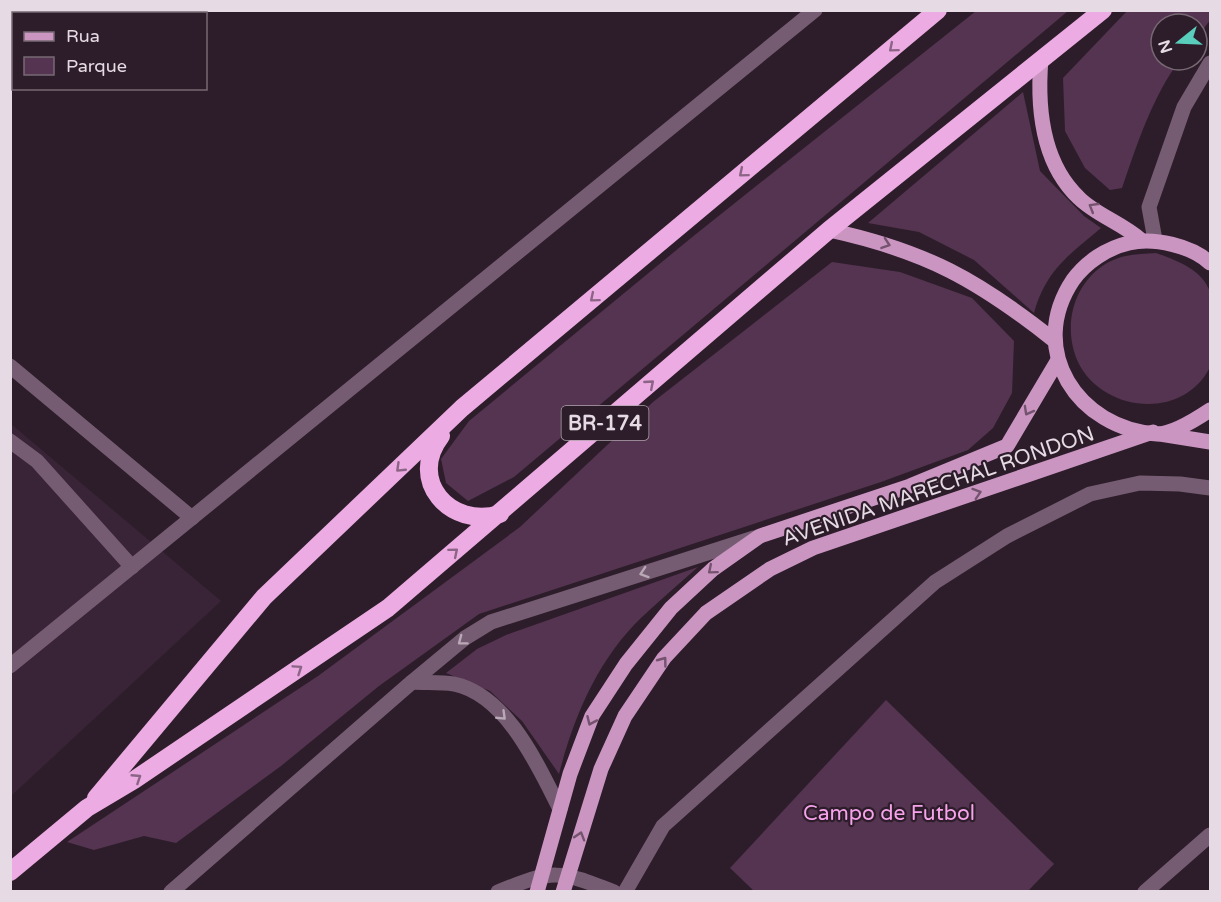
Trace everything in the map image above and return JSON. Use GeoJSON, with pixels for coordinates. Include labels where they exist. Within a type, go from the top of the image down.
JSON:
{"type":"FeatureCollection","features":[{"type":"Feature","properties":{"kind":"highway","name":"BR-174"},"geometry":{"type":"LineString","coordinates":[[87,808],[264,597],[462,408],[938,10]]}},
{"type":"Feature","properties":{"kind":"highway","name":"BR-174"},"geometry":{"type":"LineString","coordinates":[[10,872],[87,808],[134,780],[388,608],[501,514],[829,230],[1103,10]]}},
{"type":"Feature","properties":{"kind":"highway"},"geometry":{"type":"LineString","coordinates":[[462,408],[434,448],[429,468],[431,483],[447,506],[459,514],[487,518],[501,514]]}},
{"type":"Feature","properties":{"kind":"main road"},"geometry":{"type":"LineString","coordinates":[[1041,59],[1038,96],[1043,133],[1058,168],[1079,199],[1148,240],[1203,256],[1210,263]]}},
{"type":"Feature","properties":{"kind":"main road"},"geometry":{"type":"LineString","coordinates":[[829,230],[878,241],[925,257],[970,280],[1012,307],[1055,341]]}},
{"type":"Feature","properties":{"kind":"main road"},"geometry":{"type":"LineString","coordinates":[[1148,240],[1121,245],[1098,256],[1079,272],[1065,292],[1057,316],[1055,341],[1058,360],[1071,390],[1093,413],[1122,428],[1210,442]]}},
{"type":"Feature","properties":{"kind":"main road","name":"AVENIDA MARECHAL RONDON"},"geometry":{"type":"LineString","coordinates":[[537,891],[560,809],[592,716],[626,664],[671,608],[713,569],[760,536],[910,486],[1007,446],[1058,360]]}},
{"type":"Feature","properties":{"kind":"main road","name":"AVENIDA MARECHAL RONDON"},"geometry":{"type":"LineString","coordinates":[[563,891],[601,769],[625,716],[664,658],[706,613],[770,569],[813,548],[1192,422],[1210,410]]}},
{"type":"Feature","properties":{"kind":"street"},"geometry":{"type":"LineString","coordinates":[[10,666],[815,10]]}},
{"type":"Feature","properties":{"kind":"street"},"geometry":{"type":"LineString","coordinates":[[1148,240],[1149,207],[1184,107],[1210,63]]}},
{"type":"Feature","properties":{"kind":"street"},"geometry":{"type":"LineString","coordinates":[[10,366],[192,518]]}},
{"type":"Feature","properties":{"kind":"street"},"geometry":{"type":"LineString","coordinates":[[10,441],[37,461],[132,567]]}},
{"type":"Feature","properties":{"kind":"street"},"geometry":{"type":"LineString","coordinates":[[625,891],[663,826],[935,582],[1007,536],[1090,494],[1140,483],[1180,484],[1210,488]]}},
{"type":"Feature","properties":{"kind":"street"},"geometry":{"type":"LineString","coordinates":[[171,891],[412,682],[465,638],[491,622],[760,536]]}},
{"type":"Feature","properties":{"kind":"street"},"geometry":{"type":"LineString","coordinates":[[412,682],[455,684],[482,698],[527,744],[560,809]]}},
{"type":"Feature","properties":{"kind":"street"},"geometry":{"type":"LineString","coordinates":[[1145,891],[1210,835]]}},
{"type":"Feature","properties":{"kind":"street"},"geometry":{"type":"LineString","coordinates":[[498,891],[541,875],[568,874],[614,891]]}},
{"type":"Feature","properties":{"kind":"shaded area"},"geometry":{"type":"Polygon","coordinates":[[[11,424],[221,601],[11,796],[11,424]]]}},
{"type":"Feature","properties":{"kind":"green space"},"geometry":{"type":"Polygon","coordinates":[[[976,11],[1068,11],[514,477],[468,501],[446,483],[441,459],[469,421],[691,238],[976,11]]]}},
{"type":"Feature","properties":{"kind":"green space"},"geometry":{"type":"Polygon","coordinates":[[[1127,11],[1210,11],[1209,21],[1209,12],[1149,12],[1149,72],[1171,72],[1153,105],[1122,188],[1110,190],[1085,168],[1065,131],[1063,78],[1127,11]]]}},
{"type":"Feature","properties":{"kind":"green space"},"geometry":{"type":"Polygon","coordinates":[[[1023,92],[1040,171],[1084,216],[1101,228],[1069,255],[1052,274],[1034,313],[974,260],[919,232],[868,223],[1023,92]]]}},
{"type":"Feature","properties":{"kind":"green space"},"geometry":{"type":"Polygon","coordinates":[[[1156,253],[1188,267],[1206,284],[1212,302],[1211,362],[1209,369],[1196,386],[1180,397],[1162,403],[1142,404],[1123,400],[1105,392],[1089,379],[1073,349],[1071,321],[1079,294],[1095,272],[1119,258],[1156,253]]]}},
{"type":"Feature","properties":{"kind":"green space"},"geometry":{"type":"Polygon","coordinates":[[[832,262],[900,272],[972,298],[1014,341],[1012,393],[993,428],[968,450],[881,482],[479,614],[379,686],[281,766],[176,843],[144,836],[94,850],[67,842],[318,676],[520,527],[653,402],[832,262]]]}},
{"type":"Feature","properties":{"kind":"green space"},"geometry":{"type":"Polygon","coordinates":[[[698,567],[626,633],[600,670],[580,710],[559,774],[522,721],[490,691],[446,673],[477,649],[506,635],[698,567]]]}},
{"type":"Feature","properties":{"kind":"green space","name":"Campo de Futbol"},"geometry":{"type":"Polygon","coordinates":[[[886,700],[1054,864],[1028,891],[754,891],[730,868],[886,700]]]}}]}
